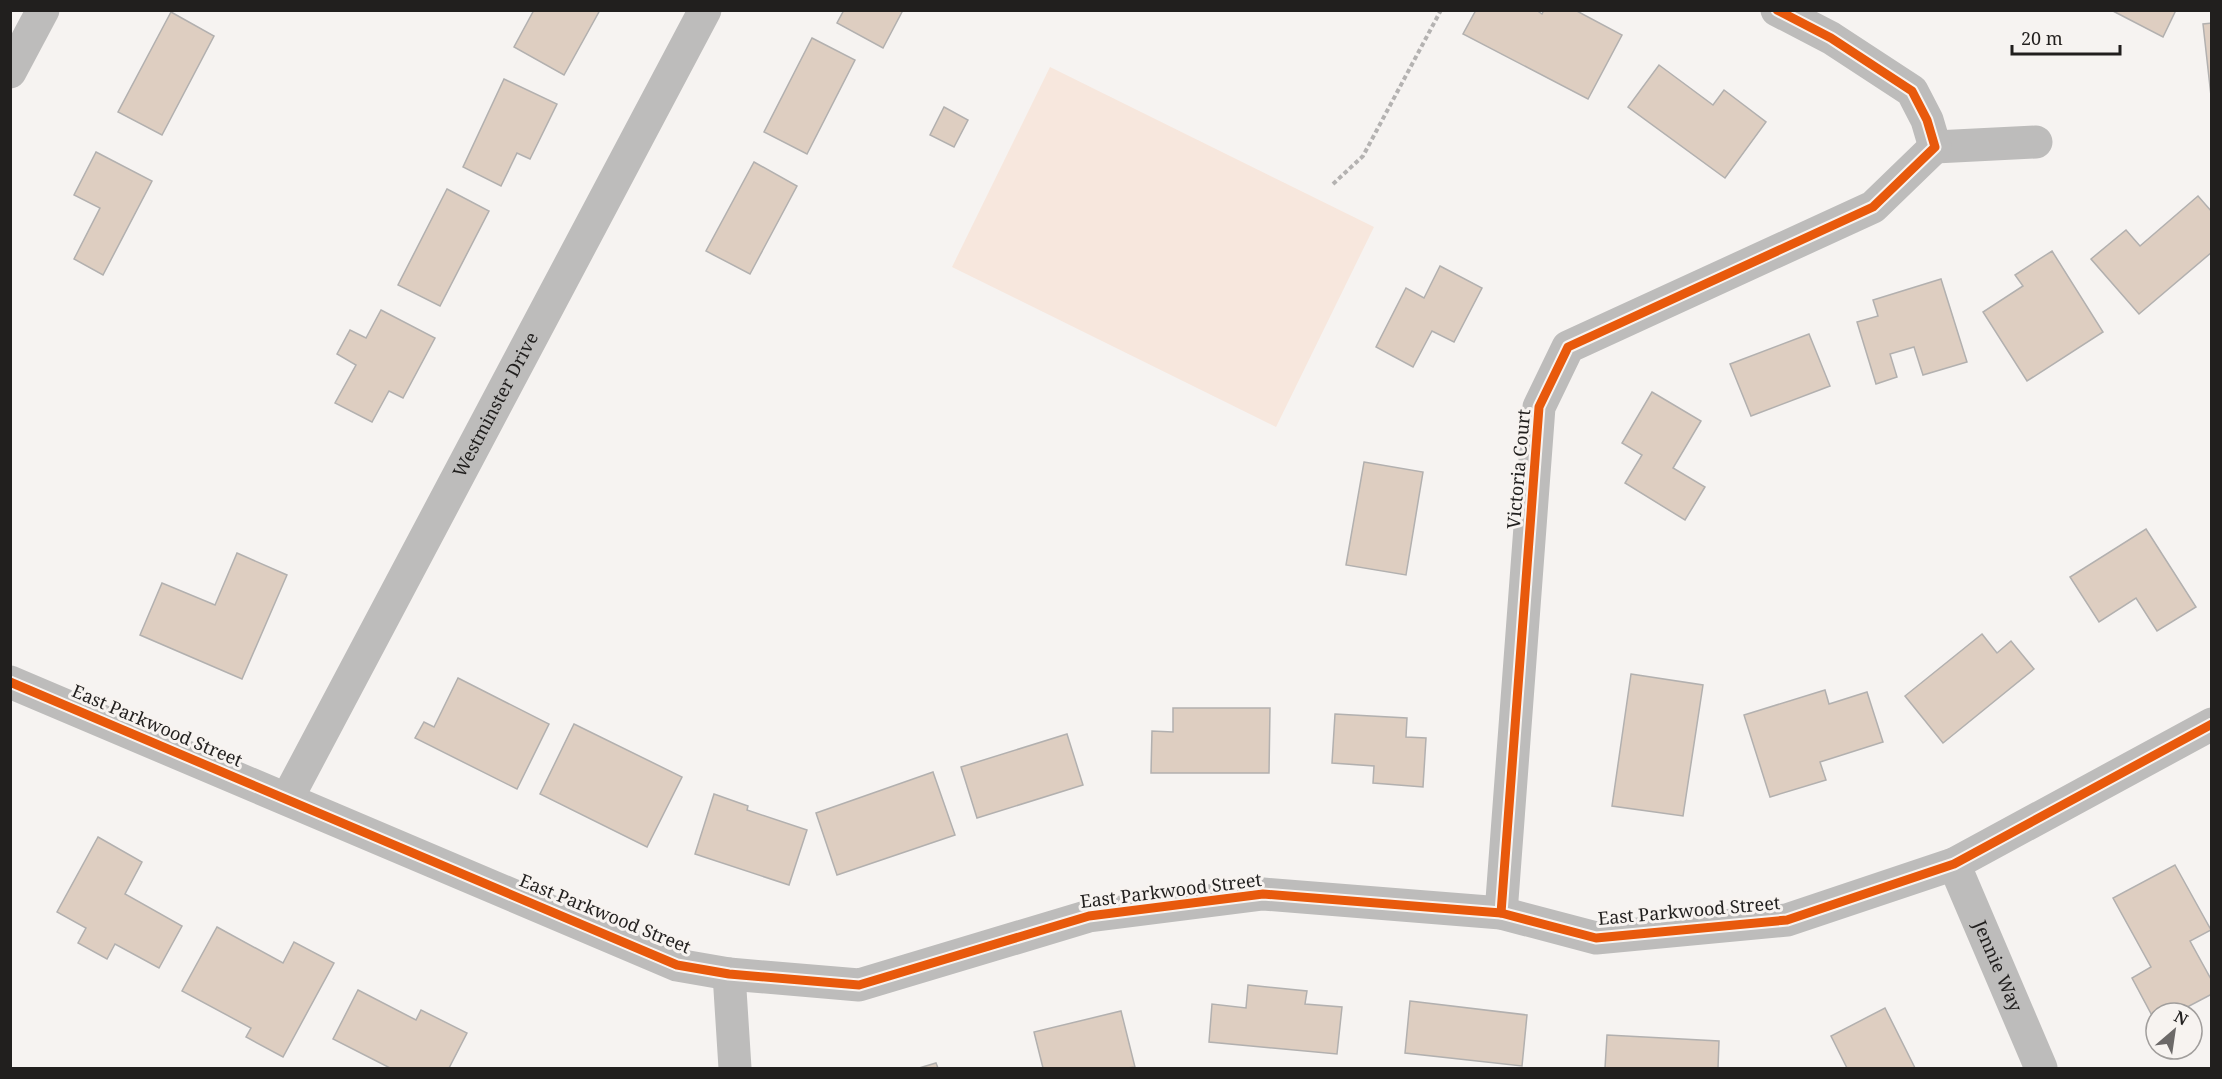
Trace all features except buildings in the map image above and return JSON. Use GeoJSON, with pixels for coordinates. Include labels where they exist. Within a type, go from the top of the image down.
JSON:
{"type":"FeatureCollection","features":[{"type":"Feature","properties":{"kind":"street"},"geometry":{"type":"LineString","coordinates":[[10,72],[43,10]]}},
{"type":"Feature","properties":{"kind":"street","name":"Westminster Drive"},"geometry":{"type":"LineString","coordinates":[[287,799],[705,10]]}},
{"type":"Feature","properties":{"kind":"street"},"geometry":{"type":"LineString","coordinates":[[1778,10],[1831,38],[1912,91],[1927,120],[1935,147],[2036,142]]}},
{"type":"Feature","properties":{"kind":"street","name":"Victoria Court"},"geometry":{"type":"LineString","coordinates":[[1501,913],[1539,407],[1568,347],[1873,207],[1935,147]]}},
{"type":"Feature","properties":{"kind":"street","name":"East Parkwood Street"},"geometry":{"type":"LineString","coordinates":[[10,682],[677,965],[729,974],[859,985],[1089,916],[1263,894],[1501,913],[1596,938],[1787,920],[1954,864],[2211,724]]}},
{"type":"Feature","properties":{"kind":"street","name":"Jennie Way"},"geometry":{"type":"LineString","coordinates":[[1954,864],[2041,1068]]}},
{"type":"Feature","properties":{"kind":"street"},"geometry":{"type":"LineString","coordinates":[[729,974],[735,1068]]}},
{"type":"Feature","properties":{"kind":"path"},"geometry":{"type":"LineString","coordinates":[[1333,184],[1363,156],[1441,10]]}},
{"type":"Feature","properties":{"kind":"shaded area"},"geometry":{"type":"Polygon","coordinates":[[[1050,67],[1374,227],[1276,427],[952,267],[1050,67]]]}},
{"type":"Feature","properties":{"kind":"cycle path"},"geometry":{"type":"LineString","coordinates":[[1501,913],[1539,407],[1568,347],[1873,207],[1935,147],[1927,120],[1912,91],[1831,38],[1777,10]]}},
{"type":"Feature","properties":{"kind":"cycle path"},"geometry":{"type":"LineString","coordinates":[[10,682],[677,965],[729,974],[859,985],[1089,916],[1263,894],[1501,913],[1596,938],[1787,920],[1954,864],[2212,724]]}}]}
